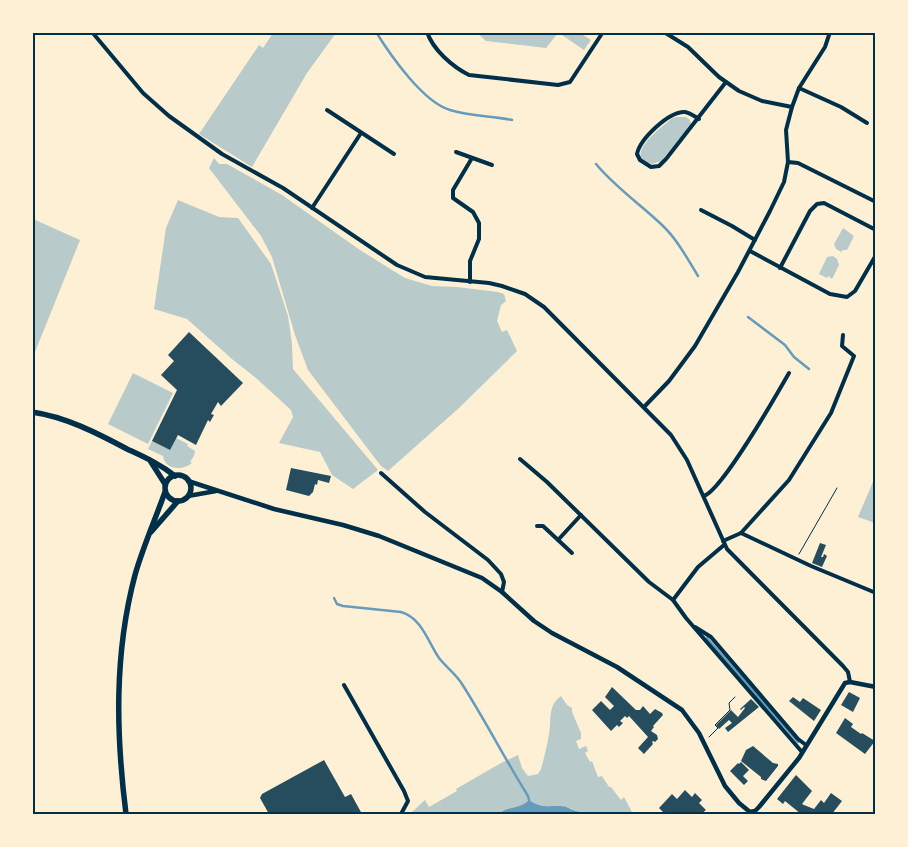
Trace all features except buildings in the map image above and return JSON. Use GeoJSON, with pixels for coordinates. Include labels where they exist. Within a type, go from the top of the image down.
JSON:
{"type":"FeatureCollection","features":[{"type":"Feature","properties":{"kind":"main road"},"geometry":{"type":"LineString","coordinates":[[32,412],[61,418],[98,434],[159,464],[175,476]]}},
{"type":"Feature","properties":{"kind":"main road"},"geometry":{"type":"LineString","coordinates":[[126,814],[121,781],[118,726],[120,655],[135,577],[165,492],[165,484],[155,465],[150,460]]}},
{"type":"Feature","properties":{"kind":"main road"},"geometry":{"type":"LineString","coordinates":[[165,484],[170,478],[182,476],[188,480],[191,488],[188,496],[182,501],[170,499],[165,492]]}},
{"type":"Feature","properties":{"kind":"main road"},"geometry":{"type":"LineString","coordinates":[[150,534],[178,501]]}},
{"type":"Feature","properties":{"kind":"street"},"geometry":{"type":"LineString","coordinates":[[92,32],[142,94],[169,116],[222,154],[283,188],[396,265],[425,277],[502,286],[525,294],[536,301],[671,434],[680,447],[704,496],[724,543],[844,666],[848,672],[850,682]]}},
{"type":"Feature","properties":{"kind":"street"},"geometry":{"type":"LineString","coordinates":[[427,32],[430,40],[439,51],[456,67],[469,75],[558,85],[570,82],[603,32]]}},
{"type":"Feature","properties":{"kind":"street"},"geometry":{"type":"LineString","coordinates":[[664,32],[688,47],[726,82],[744,93],[762,101],[792,107]]}},
{"type":"Feature","properties":{"kind":"street"},"geometry":{"type":"LineString","coordinates":[[644,407],[669,381],[694,346],[750,251],[784,182],[788,162],[786,130],[792,107],[799,88],[825,47],[830,32]]}},
{"type":"Feature","properties":{"kind":"street"},"geometry":{"type":"LineString","coordinates":[[698,119],[686,112],[678,112],[668,118],[641,144],[638,154],[640,160],[651,167],[662,164],[698,119],[726,82]]}},
{"type":"Feature","properties":{"kind":"street"},"geometry":{"type":"LineString","coordinates":[[799,88],[841,107],[867,123]]}},
{"type":"Feature","properties":{"kind":"street"},"geometry":{"type":"LineString","coordinates":[[327,110],[394,154]]}},
{"type":"Feature","properties":{"kind":"street"},"geometry":{"type":"LineString","coordinates":[[312,208],[361,133]]}},
{"type":"Feature","properties":{"kind":"street"},"geometry":{"type":"LineString","coordinates":[[456,152],[492,165]]}},
{"type":"Feature","properties":{"kind":"street"},"geometry":{"type":"LineString","coordinates":[[470,282],[470,261],[479,239],[479,223],[473,212],[456,200],[452,194],[472,158]]}},
{"type":"Feature","properties":{"kind":"street"},"geometry":{"type":"LineString","coordinates":[[788,162],[798,163],[876,202]]}},
{"type":"Feature","properties":{"kind":"street"},"geometry":{"type":"LineString","coordinates":[[780,268],[810,211],[817,204],[824,203],[876,230]]}},
{"type":"Feature","properties":{"kind":"street"},"geometry":{"type":"LineString","coordinates":[[701,210],[755,240]]}},
{"type":"Feature","properties":{"kind":"street"},"geometry":{"type":"LineString","coordinates":[[750,251],[830,294],[847,297],[856,291],[876,255]]}},
{"type":"Feature","properties":{"kind":"street"},"geometry":{"type":"LineString","coordinates":[[870,265],[876,268]]}},
{"type":"Feature","properties":{"kind":"street"},"geometry":{"type":"LineString","coordinates":[[673,600],[698,567],[724,543],[741,532],[789,480],[831,413],[854,356],[842,346],[843,335]]}},
{"type":"Feature","properties":{"kind":"street"},"geometry":{"type":"LineString","coordinates":[[704,496],[708,494],[726,473],[767,412],[789,373]]}},
{"type":"Feature","properties":{"kind":"street"},"geometry":{"type":"LineString","coordinates":[[520,459],[572,506],[636,571],[673,600],[693,626],[802,752]]}},
{"type":"Feature","properties":{"kind":"street"},"geometry":{"type":"LineString","coordinates":[[381,473],[425,512],[488,560],[501,574],[504,582],[502,592]]}},
{"type":"Feature","properties":{"kind":"street"},"geometry":{"type":"LineString","coordinates":[[188,480],[274,509],[343,525],[379,536],[482,578],[502,592],[534,621],[552,633],[604,659],[675,705],[687,716],[698,733],[725,786],[749,813],[759,807],[802,752],[842,686],[850,682],[876,687]]}},
{"type":"Feature","properties":{"kind":"street"},"geometry":{"type":"LineString","coordinates":[[188,496],[217,491]]}},
{"type":"Feature","properties":{"kind":"street"},"geometry":{"type":"LineString","coordinates":[[558,540],[581,515]]}},
{"type":"Feature","properties":{"kind":"street"},"geometry":{"type":"LineString","coordinates":[[537,526],[543,526],[572,553]]}},
{"type":"Feature","properties":{"kind":"street"},"geometry":{"type":"LineString","coordinates":[[741,532],[796,559],[876,593]]}},
{"type":"Feature","properties":{"kind":"street"},"geometry":{"type":"LineString","coordinates":[[693,626],[711,637],[798,739],[806,745]]}},
{"type":"Feature","properties":{"kind":"street"},"geometry":{"type":"LineString","coordinates":[[344,685],[404,791],[408,801],[401,814]]}},
{"type":"Feature","properties":{"kind":"path"},"geometry":{"type":"LineString","coordinates":[[796,559],[837,488]]}},
{"type":"Feature","properties":{"kind":"path"},"geometry":{"type":"LineString","coordinates":[[704,743],[718,728],[715,725],[730,710],[729,703],[735,697]]}},
{"type":"Feature","properties":{"kind":"shaded area"},"geometry":{"type":"Polygon","coordinates":[[[273,33],[336,33],[307,73],[252,167],[199,134],[259,45],[263,48],[273,33]]]}},
{"type":"Feature","properties":{"kind":"shaded area"},"geometry":{"type":"Polygon","coordinates":[[[477,33],[558,33],[546,48],[486,41],[477,33]]]}},
{"type":"Feature","properties":{"kind":"shaded area"},"geometry":{"type":"Polygon","coordinates":[[[559,33],[580,33],[591,40],[584,50],[559,33]]]}},
{"type":"Feature","properties":{"kind":"shaded area"},"geometry":{"type":"Polygon","coordinates":[[[686,117],[690,120],[691,124],[661,161],[652,164],[644,160],[641,155],[646,142],[671,119],[686,117]]]}},
{"type":"Feature","properties":{"kind":"shaded area"},"geometry":{"type":"Polygon","coordinates":[[[214,158],[219,164],[227,164],[282,195],[360,250],[405,278],[432,286],[457,287],[504,294],[506,301],[501,305],[497,321],[502,332],[507,330],[517,351],[459,408],[388,471],[381,466],[308,370],[295,335],[272,257],[261,236],[209,168],[214,158]]]}},
{"type":"Feature","properties":{"kind":"shaded area"},"geometry":{"type":"Polygon","coordinates":[[[178,200],[219,217],[238,218],[271,264],[288,316],[293,369],[378,470],[353,489],[332,475],[320,452],[279,443],[293,417],[291,410],[256,378],[187,319],[154,309],[166,228],[178,200]]]}},
{"type":"Feature","properties":{"kind":"shaded area"},"geometry":{"type":"Polygon","coordinates":[[[33,219],[80,240],[33,357],[33,219]]]}},
{"type":"Feature","properties":{"kind":"shaded area"},"geometry":{"type":"Polygon","coordinates":[[[843,228],[854,236],[847,250],[841,252],[836,249],[834,244],[843,228]]]}},
{"type":"Feature","properties":{"kind":"shaded area"},"geometry":{"type":"Polygon","coordinates":[[[833,256],[837,259],[839,265],[832,279],[819,274],[827,257],[833,256]]]}},
{"type":"Feature","properties":{"kind":"shaded area"},"geometry":{"type":"Polygon","coordinates":[[[133,373],[173,393],[148,444],[108,424],[133,373]]]}},
{"type":"Feature","properties":{"kind":"shaded area"},"geometry":{"type":"Polygon","coordinates":[[[176,438],[188,444],[187,446],[195,451],[190,462],[192,463],[188,466],[174,468],[164,461],[163,456],[148,449],[152,441],[170,450],[176,438]]]}},
{"type":"Feature","properties":{"kind":"shaded area"},"geometry":{"type":"Polygon","coordinates":[[[875,477],[876,523],[858,517],[875,477]]]}},
{"type":"Feature","properties":{"kind":"shaded area"},"geometry":{"type":"Polygon","coordinates":[[[561,696],[567,705],[572,708],[581,733],[581,739],[576,741],[579,749],[586,746],[588,751],[585,753],[590,762],[592,761],[598,777],[602,776],[621,800],[624,797],[633,814],[578,812],[560,806],[536,805],[523,806],[502,811],[498,814],[410,814],[425,800],[429,807],[457,791],[456,789],[518,755],[522,768],[528,776],[538,774],[547,743],[552,709],[561,696]]]}},
{"type":"Feature","properties":{"kind":"water"},"geometry":{"type":"Polygon","coordinates":[[[529,800],[540,805],[563,806],[580,812],[600,814],[498,814],[529,800]]]}},
{"type":"Feature","properties":{"kind":"waterway"},"geometry":{"type":"LineString","coordinates":[[376,32],[408,77],[429,98],[450,110],[465,114],[512,120]]}},
{"type":"Feature","properties":{"kind":"waterway"},"geometry":{"type":"LineString","coordinates":[[596,164],[611,180],[667,230],[682,249],[698,276]]}},
{"type":"Feature","properties":{"kind":"waterway"},"geometry":{"type":"LineString","coordinates":[[748,317],[785,345],[794,357],[809,369]]}},
{"type":"Feature","properties":{"kind":"waterway"},"geometry":{"type":"LineString","coordinates":[[334,598],[337,604],[343,606],[401,612],[414,619],[424,631],[439,658],[462,684],[529,800]]}},
{"type":"Feature","properties":{"kind":"waterway"},"geometry":{"type":"LineString","coordinates":[[707,638],[798,742]]}}]}
